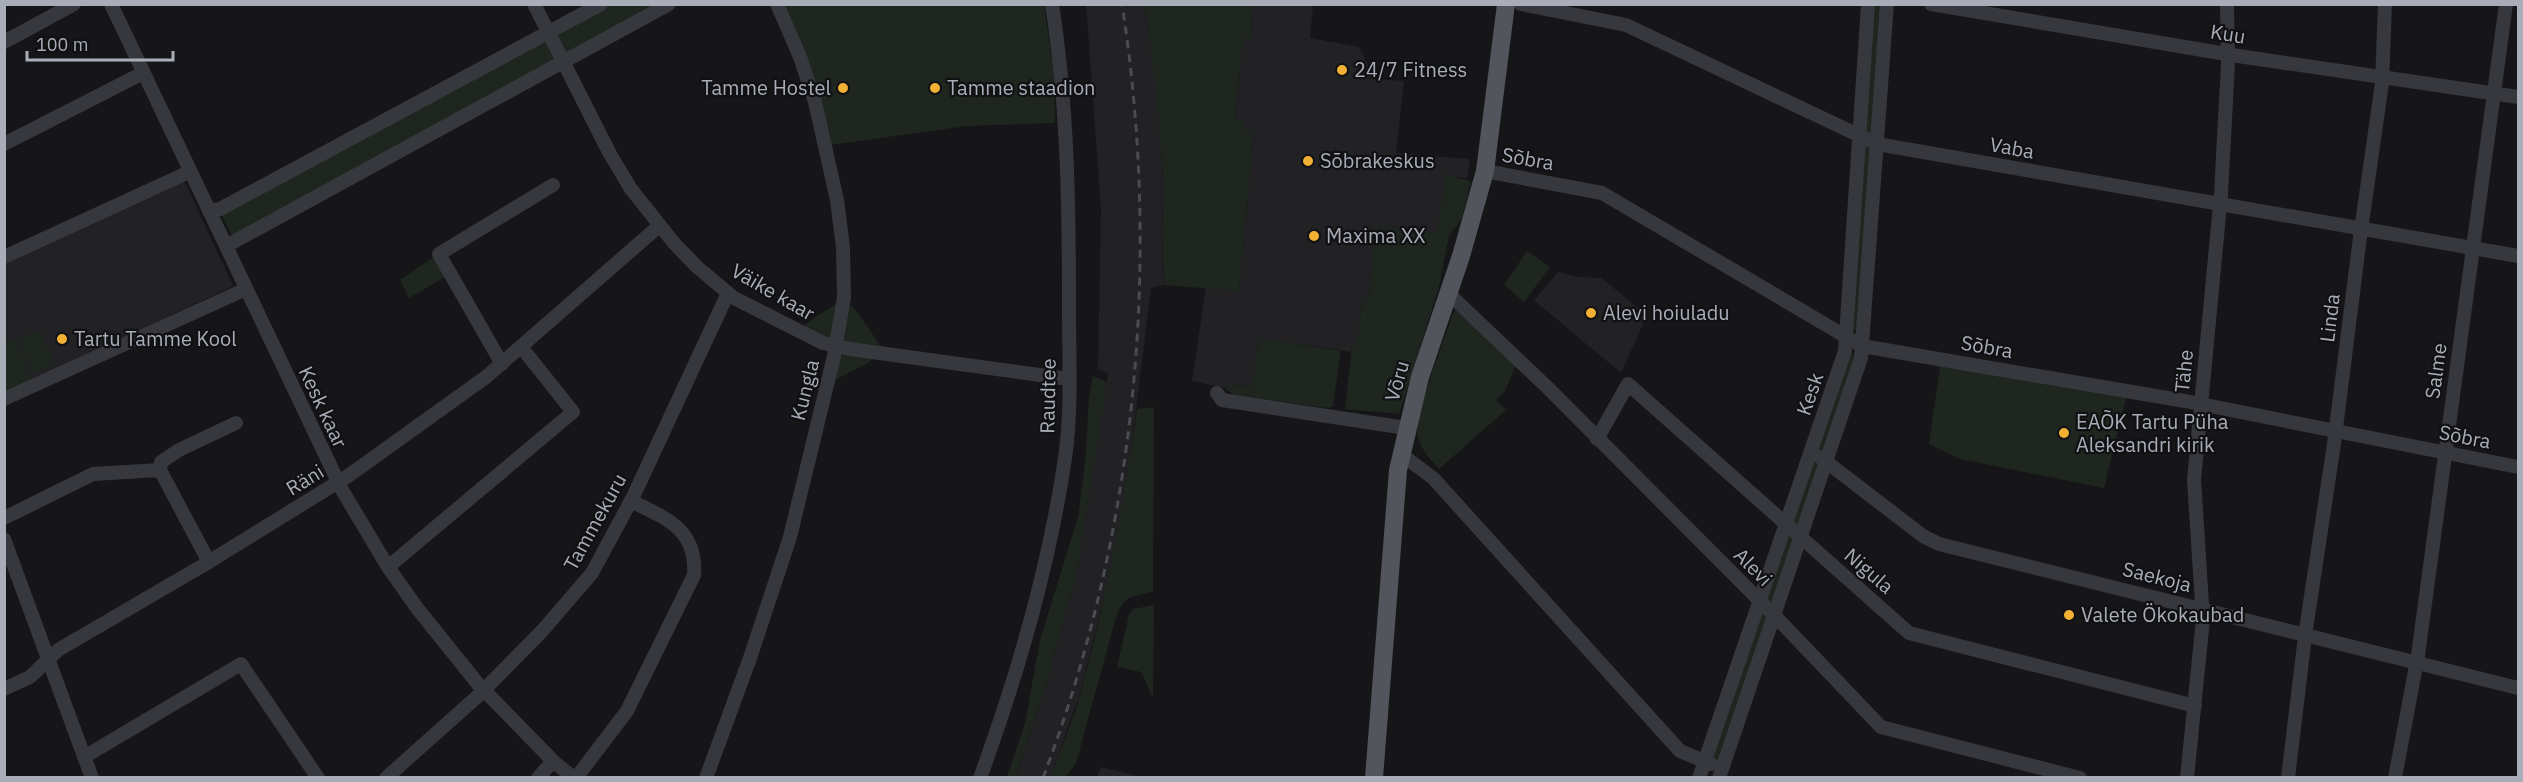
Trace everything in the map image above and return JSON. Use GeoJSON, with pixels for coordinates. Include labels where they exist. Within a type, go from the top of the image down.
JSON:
{"type":"FeatureCollection","features":[{"type":"Feature","properties":{"kind":"main road","name":"Võru"},"geometry":{"type":"LineString","coordinates":[[1375,777],[1398,470],[1420,376],[1485,171],[1506,4]]}},
{"type":"Feature","properties":{"kind":"street"},"geometry":{"type":"LineString","coordinates":[[4,42],[74,4]]}},
{"type":"Feature","properties":{"kind":"street","name":"Kesk kaar"},"geometry":{"type":"LineString","coordinates":[[111,4],[338,483],[388,567],[417,608],[484,690],[553,761],[575,777]]}},
{"type":"Feature","properties":{"kind":"street","name":"Väike kaar"},"geometry":{"type":"LineString","coordinates":[[534,4],[630,189],[659,226],[696,266],[728,293],[823,343],[1069,380]]}},
{"type":"Feature","properties":{"kind":"street"},"geometry":{"type":"LineString","coordinates":[[209,211],[220,209],[601,4]]}},
{"type":"Feature","properties":{"kind":"street"},"geometry":{"type":"LineString","coordinates":[[226,246],[669,4]]}},
{"type":"Feature","properties":{"kind":"street","name":"Kungla"},"geometry":{"type":"LineString","coordinates":[[706,777],[750,658],[789,537],[836,346],[844,297],[843,247],[837,200],[815,102],[800,57],[777,4]]}},
{"type":"Feature","properties":{"kind":"street","name":"Raudtee"},"geometry":{"type":"LineString","coordinates":[[980,777],[1017,667],[1046,557],[1065,455],[1069,380],[1067,135],[1063,84],[1052,4]]}},
{"type":"Feature","properties":{"kind":"street","name":"Vaba"},"geometry":{"type":"LineString","coordinates":[[1521,4],[1626,25],[1877,144],[2518,256]]}},
{"type":"Feature","properties":{"kind":"street","name":"Kesk"},"geometry":{"type":"LineString","coordinates":[[1699,777],[1845,351],[1868,4]]}},
{"type":"Feature","properties":{"kind":"street","name":"Kesk"},"geometry":{"type":"LineString","coordinates":[[1719,777],[1861,358],[1887,4]]}},
{"type":"Feature","properties":{"kind":"street","name":"Kuu"},"geometry":{"type":"LineString","coordinates":[[1931,4],[2228,54],[2518,97]]}},
{"type":"Feature","properties":{"kind":"street","name":"Tähe"},"geometry":{"type":"LineString","coordinates":[[2187,777],[2202,610],[2194,480],[2220,204],[2228,54],[2227,4]]}},
{"type":"Feature","properties":{"kind":"street","name":"Linda"},"geometry":{"type":"LineString","coordinates":[[2288,777],[2305,636],[2336,431],[2382,78],[2385,4]]}},
{"type":"Feature","properties":{"kind":"street","name":"Salme"},"geometry":{"type":"LineString","coordinates":[[2395,777],[2416,662],[2506,4]]}},
{"type":"Feature","properties":{"kind":"street"},"geometry":{"type":"LineString","coordinates":[[4,144],[144,73]]}},
{"type":"Feature","properties":{"kind":"street","name":"Sõbra"},"geometry":{"type":"LineString","coordinates":[[1485,171],[1602,193],[1862,346],[2201,404],[2518,467]]}},
{"type":"Feature","properties":{"kind":"street"},"geometry":{"type":"LineString","coordinates":[[4,257],[189,172]]}},
{"type":"Feature","properties":{"kind":"street"},"geometry":{"type":"LineString","coordinates":[[502,364],[439,254],[553,185]]}},
{"type":"Feature","properties":{"kind":"street","name":"Räni"},"geometry":{"type":"LineString","coordinates":[[4,689],[30,677],[58,650],[338,483],[522,348],[659,226]]}},
{"type":"Feature","properties":{"kind":"street"},"geometry":{"type":"LineString","coordinates":[[4,399],[246,289]]}},
{"type":"Feature","properties":{"kind":"street","name":"Tammekuru"},"geometry":{"type":"LineString","coordinates":[[386,777],[484,690],[585,584],[598,565],[631,501],[728,293]]}},
{"type":"Feature","properties":{"kind":"street","name":"Alevi"},"geometry":{"type":"LineString","coordinates":[[1448,293],[1499,340],[1775,616],[1881,727],[2080,777]]}},
{"type":"Feature","properties":{"kind":"street"},"geometry":{"type":"LineString","coordinates":[[388,567],[573,412],[522,348]]}},
{"type":"Feature","properties":{"kind":"street","name":"Nigula"},"geometry":{"type":"LineString","coordinates":[[1597,439],[1628,384],[1909,633],[2195,706]]}},
{"type":"Feature","properties":{"kind":"street"},"geometry":{"type":"LineString","coordinates":[[1217,393],[1222,400],[1406,428]]}},
{"type":"Feature","properties":{"kind":"street"},"geometry":{"type":"LineString","coordinates":[[209,562],[160,470],[161,462],[179,450],[236,423]]}},
{"type":"Feature","properties":{"kind":"street","name":"Saekoja"},"geometry":{"type":"LineString","coordinates":[[1811,453],[1827,461],[1923,536],[1939,544],[2518,688]]}},
{"type":"Feature","properties":{"kind":"street"},"geometry":{"type":"LineString","coordinates":[[1401,454],[1433,478],[1680,752],[1713,766],[1719,777]]}},
{"type":"Feature","properties":{"kind":"street"},"geometry":{"type":"LineString","coordinates":[[4,518],[93,474],[160,470]]}},
{"type":"Feature","properties":{"kind":"street"},"geometry":{"type":"LineString","coordinates":[[575,777],[627,711],[694,575],[695,559],[690,542],[674,522],[631,501]]}},
{"type":"Feature","properties":{"kind":"street"},"geometry":{"type":"LineString","coordinates":[[4,539],[92,777]]}},
{"type":"Feature","properties":{"kind":"street"},"geometry":{"type":"LineString","coordinates":[[84,757],[242,664],[318,777]]}},
{"type":"Feature","properties":{"kind":"street"},"geometry":{"type":"LineString","coordinates":[[538,777],[553,761]]}},
{"type":"Feature","properties":{"kind":"shaded area"},"geometry":{"type":"Polygon","coordinates":[[[604,5],[665,5],[233,237],[219,211],[604,5]]]}},
{"type":"Feature","properties":{"kind":"shaded area","name":"Tamme staadion"},"geometry":{"type":"Polygon","coordinates":[[[782,5],[1044,5],[1054,72],[1055,123],[967,126],[830,145],[782,5]]]}},
{"type":"Feature","properties":{"kind":"shaded area"},"geometry":{"type":"Polygon","coordinates":[[[1086,5],[1145,5],[1160,117],[1163,186],[1162,267],[1165,285],[1151,288],[1125,498],[1110,572],[1080,693],[1051,777],[1015,778],[1043,695],[1077,571],[1108,373],[1098,369],[1101,207],[1086,5]]]}},
{"type":"Feature","properties":{"kind":"shaded area"},"geometry":{"type":"Polygon","coordinates":[[[1145,5],[1252,5],[1251,39],[1243,38],[1235,120],[1245,121],[1244,130],[1254,132],[1239,291],[1165,285],[1162,157],[1145,5]]]}},
{"type":"Feature","properties":{"kind":"shaded area"},"geometry":{"type":"Polygon","coordinates":[[[1252,5],[1313,5],[1310,38],[1359,47],[1375,79],[1404,81],[1396,153],[1470,159],[1467,178],[1446,176],[1437,233],[1374,228],[1369,300],[1362,302],[1357,345],[1352,345],[1351,352],[1259,338],[1252,387],[1233,385],[1232,389],[1192,381],[1206,288],[1239,291],[1254,132],[1244,130],[1235,121],[1243,38],[1251,38],[1252,5]]]}},
{"type":"Feature","properties":{"kind":"shaded area"},"geometry":{"type":"Polygon","coordinates":[[[1868,5],[1887,5],[1858,333],[1851,329],[1868,5]]]}},
{"type":"Feature","properties":{"kind":"shaded area"},"geometry":{"type":"Polygon","coordinates":[[[1446,175],[1471,181],[1462,218],[1449,236],[1439,287],[1399,414],[1345,409],[1352,345],[1357,345],[1362,302],[1369,299],[1374,227],[1437,233],[1446,175]]]}},
{"type":"Feature","properties":{"kind":"shaded area","name":"Tartu Tamme Kool"},"geometry":{"type":"Polygon","coordinates":[[[184,180],[233,286],[5,393],[4,264],[184,180]]]}},
{"type":"Feature","properties":{"kind":"shaded area"},"geometry":{"type":"Polygon","coordinates":[[[1527,251],[1550,267],[1524,302],[1504,285],[1527,251]]]}},
{"type":"Feature","properties":{"kind":"shaded area"},"geometry":{"type":"Polygon","coordinates":[[[438,254],[450,274],[409,298],[400,280],[438,254]]]}},
{"type":"Feature","properties":{"kind":"shaded area"},"geometry":{"type":"Polygon","coordinates":[[[1558,272],[1580,277],[1601,278],[1647,315],[1621,373],[1534,300],[1558,272]]]}},
{"type":"Feature","properties":{"kind":"shaded area"},"geometry":{"type":"Polygon","coordinates":[[[843,299],[855,309],[887,355],[877,354],[868,363],[827,384],[836,347],[795,331],[843,299]]]}},
{"type":"Feature","properties":{"kind":"shaded area"},"geometry":{"type":"Polygon","coordinates":[[[1456,310],[1516,365],[1505,391],[1496,400],[1506,410],[1439,469],[1422,447],[1418,438],[1418,428],[1431,376],[1456,310]]]}},
{"type":"Feature","properties":{"kind":"shaded area"},"geometry":{"type":"Polygon","coordinates":[[[39,330],[55,364],[33,374],[17,340],[39,330]]]}},
{"type":"Feature","properties":{"kind":"shaded area"},"geometry":{"type":"Polygon","coordinates":[[[1259,338],[1341,351],[1333,406],[1328,408],[1234,395],[1223,387],[1232,389],[1233,385],[1252,387],[1259,338]]]}},
{"type":"Feature","properties":{"kind":"shaded area"},"geometry":{"type":"Polygon","coordinates":[[[14,340],[32,379],[5,391],[5,343],[14,340]]]}},
{"type":"Feature","properties":{"kind":"shaded area"},"geometry":{"type":"Polygon","coordinates":[[[1845,351],[1861,358],[1721,770],[1707,755],[1845,351]]]}},
{"type":"Feature","properties":{"kind":"shaded area"},"geometry":{"type":"Polygon","coordinates":[[[1941,360],[2128,391],[2104,488],[1960,459],[1929,444],[1941,360]]]}},
{"type":"Feature","properties":{"kind":"shaded area"},"geometry":{"type":"Polygon","coordinates":[[[1093,376],[1107,382],[1077,571],[1043,695],[1015,777],[1007,777],[1025,723],[1040,640],[1078,517],[1093,376]]]}},
{"type":"Feature","properties":{"kind":"shaded area"},"geometry":{"type":"Polygon","coordinates":[[[1154,407],[1153,592],[1130,598],[1123,604],[1116,617],[1076,763],[1066,777],[1051,777],[1071,724],[1090,656],[1120,515],[1137,409],[1154,407]]]}},
{"type":"Feature","properties":{"kind":"shaded area"},"geometry":{"type":"Polygon","coordinates":[[[1154,605],[1153,698],[1141,672],[1117,667],[1129,614],[1133,609],[1154,605]]]}},
{"type":"Feature","properties":{"kind":"shaded area"},"geometry":{"type":"Polygon","coordinates":[[[1101,767],[1129,774],[1142,777],[1097,777],[1101,767]]]}},
{"type":"Feature","properties":{"kind":"railway"},"geometry":{"type":"LineString","coordinates":[[1043,778],[1075,685],[1100,590],[1119,493],[1132,396],[1139,298],[1140,200],[1134,102],[1122,4]]}},
{"type":"Feature","properties":{"kind":"place","name":"24/7 Fitness"},"geometry":{"type":"Point","coordinates":[1342,70]}},
{"type":"Feature","properties":{"kind":"place","name":"Tamme Hostel"},"geometry":{"type":"Point","coordinates":[843,88]}},
{"type":"Feature","properties":{"kind":"place","name":"Tamme staadion"},"geometry":{"type":"Point","coordinates":[935,88]}},
{"type":"Feature","properties":{"kind":"place","name":"Sõbrakeskus"},"geometry":{"type":"Point","coordinates":[1308,161]}},
{"type":"Feature","properties":{"kind":"place","name":"Maxima XX"},"geometry":{"type":"Point","coordinates":[1314,236]}},
{"type":"Feature","properties":{"kind":"place","name":"Alevi hoiuladu"},"geometry":{"type":"Point","coordinates":[1591,313]}},
{"type":"Feature","properties":{"kind":"place","name":"Tartu Tamme Kool"},"geometry":{"type":"Point","coordinates":[62,339]}},
{"type":"Feature","properties":{"kind":"place","name":"EAÕK Tartu Püha Aleksandri kirik"},"geometry":{"type":"Point","coordinates":[2064,433]}},
{"type":"Feature","properties":{"kind":"place","name":"Valete Ökokaubad"},"geometry":{"type":"Point","coordinates":[2069,615]}}]}
